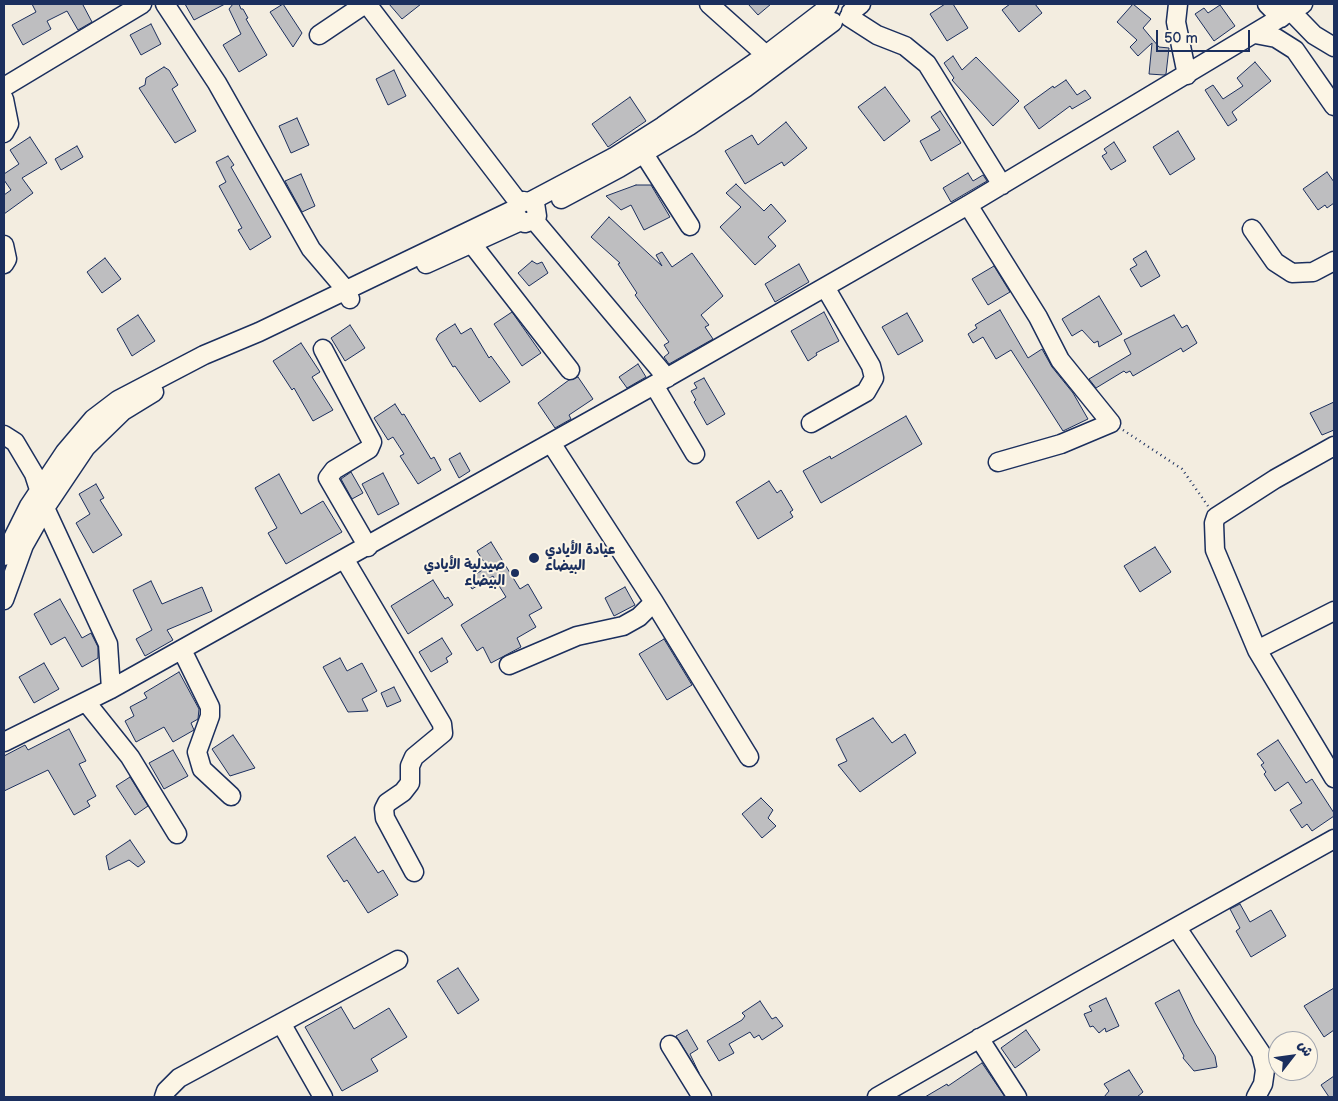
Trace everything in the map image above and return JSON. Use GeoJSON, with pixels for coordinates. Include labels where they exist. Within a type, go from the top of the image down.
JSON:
{"type":"FeatureCollection","features":[{"type":"Feature","properties":{"kind":"street"},"geometry":{"type":"LineString","coordinates":[[4,87],[142,4]]}},
{"type":"Feature","properties":{"kind":"street"},"geometry":{"type":"LineString","coordinates":[[165,4],[217,83],[311,249],[348,294]]}},
{"type":"Feature","properties":{"kind":"street"},"geometry":{"type":"LineString","coordinates":[[319,35],[366,4],[661,382],[695,454]]}},
{"type":"Feature","properties":{"kind":"street"},"geometry":{"type":"LineString","coordinates":[[709,4],[766,55]]}},
{"type":"Feature","properties":{"kind":"street"},"geometry":{"type":"LineString","coordinates":[[1178,4],[1176,22],[1187,75]]}},
{"type":"Feature","properties":{"kind":"street"},"geometry":{"type":"LineString","coordinates":[[1267,4],[1290,9],[1314,36],[1334,47]]}},
{"type":"Feature","properties":{"kind":"street"},"geometry":{"type":"LineString","coordinates":[[4,742],[111,689],[661,382],[968,206],[1255,34],[1290,9]]}},
{"type":"Feature","properties":{"kind":"street"},"geometry":{"type":"LineString","coordinates":[[4,600],[24,545],[45,508],[86,447],[123,411],[191,373],[348,294],[527,211],[644,154],[667,132],[766,55],[842,10]]}},
{"type":"Feature","properties":{"kind":"street"},"geometry":{"type":"LineString","coordinates":[[4,556],[39,491],[80,433],[93,419],[118,400],[204,355],[472,244],[614,157],[667,132],[745,88],[842,10]]}},
{"type":"Feature","properties":{"kind":"street"},"geometry":{"type":"LineString","coordinates":[[842,10],[881,37],[905,46],[927,64],[1002,185]]}},
{"type":"Feature","properties":{"kind":"street"},"geometry":{"type":"LineString","coordinates":[[1255,34],[1276,38],[1295,50],[1334,106]]}},
{"type":"Feature","properties":{"kind":"street"},"geometry":{"type":"LineString","coordinates":[[4,99],[9,124],[4,134]]}},
{"type":"Feature","properties":{"kind":"street"},"geometry":{"type":"LineString","coordinates":[[644,154],[690,226]]}},
{"type":"Feature","properties":{"kind":"street"},"geometry":{"type":"LineString","coordinates":[[968,206],[1038,317],[1060,360],[1111,423],[1061,444],[998,462]]}},
{"type":"Feature","properties":{"kind":"street"},"geometry":{"type":"LineString","coordinates":[[1252,230],[1275,262],[1292,274],[1313,272],[1334,261]]}},
{"type":"Feature","properties":{"kind":"street"},"geometry":{"type":"LineString","coordinates":[[472,244],[570,370]]}},
{"type":"Feature","properties":{"kind":"street"},"geometry":{"type":"LineString","coordinates":[[4,245],[7,260],[4,264]]}},
{"type":"Feature","properties":{"kind":"street"},"geometry":{"type":"LineString","coordinates":[[811,423],[866,392],[874,378],[871,366],[825,288]]}},
{"type":"Feature","properties":{"kind":"street"},"geometry":{"type":"LineString","coordinates":[[323,349],[372,442],[368,449],[334,470],[328,478],[368,547]]}},
{"type":"Feature","properties":{"kind":"street"},"geometry":{"type":"LineString","coordinates":[[4,434],[15,442],[34,474],[45,508],[108,644],[111,689]]}},
{"type":"Feature","properties":{"kind":"street"},"geometry":{"type":"LineString","coordinates":[[551,443],[654,602],[749,757]]}},
{"type":"Feature","properties":{"kind":"street"},"geometry":{"type":"LineString","coordinates":[[1334,446],[1274,479],[1216,517],[1213,529],[1215,550],[1257,650],[1334,778]]}},
{"type":"Feature","properties":{"kind":"street"},"geometry":{"type":"LineString","coordinates":[[345,560],[442,724],[443,733],[414,757],[410,766],[410,782],[403,792],[387,803],[384,809],[385,818],[414,872]]}},
{"type":"Feature","properties":{"kind":"street"},"geometry":{"type":"LineString","coordinates":[[509,665],[577,636],[622,626],[639,617],[654,602]]}},
{"type":"Feature","properties":{"kind":"street"},"geometry":{"type":"LineString","coordinates":[[1257,650],[1334,611]]}},
{"type":"Feature","properties":{"kind":"street"},"geometry":{"type":"LineString","coordinates":[[182,650],[210,707],[210,716],[197,752],[202,769],[231,796]]}},
{"type":"Feature","properties":{"kind":"street"},"geometry":{"type":"LineString","coordinates":[[86,702],[130,757],[177,834]]}},
{"type":"Feature","properties":{"kind":"street"},"geometry":{"type":"LineString","coordinates":[[880,1096],[979,1038],[1334,839]]}},
{"type":"Feature","properties":{"kind":"street"},"geometry":{"type":"LineString","coordinates":[[1177,928],[1261,1054],[1265,1070],[1263,1084],[1256,1097]]}},
{"type":"Feature","properties":{"kind":"street"},"geometry":{"type":"LineString","coordinates":[[164,1097],[166,1091],[179,1078],[398,960]]}},
{"type":"Feature","properties":{"kind":"street"},"geometry":{"type":"LineString","coordinates":[[281,1023],[324,1097]]}},
{"type":"Feature","properties":{"kind":"street"},"geometry":{"type":"LineString","coordinates":[[979,1038],[1017,1097]]}},
{"type":"Feature","properties":{"kind":"street"},"geometry":{"type":"LineString","coordinates":[[670,1046],[702,1097]]}},
{"type":"Feature","properties":{"kind":"path"},"geometry":{"type":"LineString","coordinates":[[1111,423],[1182,468],[1216,517]]}},
{"type":"Feature","properties":{"kind":"building"},"geometry":{"type":"Polygon","coordinates":[[[32,4],[84,4],[92,22],[78,30],[67,11],[47,21],[51,29],[23,45],[12,25],[36,12],[32,4]]]}},
{"type":"Feature","properties":{"kind":"building"},"geometry":{"type":"Polygon","coordinates":[[[185,4],[225,4],[194,20],[185,4]]]}},
{"type":"Feature","properties":{"kind":"building"},"geometry":{"type":"Polygon","coordinates":[[[233,4],[239,4],[241,9],[243,9],[248,18],[246,19],[267,55],[239,72],[223,45],[241,34],[229,9],[233,4]]]}},
{"type":"Feature","properties":{"kind":"building"},"geometry":{"type":"Polygon","coordinates":[[[283,4],[302,33],[293,47],[270,12],[283,4]]]}},
{"type":"Feature","properties":{"kind":"building"},"geometry":{"type":"Polygon","coordinates":[[[389,4],[421,4],[402,19],[389,4]]]}},
{"type":"Feature","properties":{"kind":"building"},"geometry":{"type":"Polygon","coordinates":[[[748,4],[771,4],[758,15],[748,4]]]}},
{"type":"Feature","properties":{"kind":"building"},"geometry":{"type":"Polygon","coordinates":[[[945,4],[953,4],[968,28],[947,41],[930,14],[945,4]]]}},
{"type":"Feature","properties":{"kind":"building"},"geometry":{"type":"Polygon","coordinates":[[[1010,4],[1035,4],[1042,13],[1019,32],[1002,10],[1010,4]]]}},
{"type":"Feature","properties":{"kind":"building"},"geometry":{"type":"Polygon","coordinates":[[[1133,4],[1151,19],[1143,28],[1159,47],[1169,48],[1166,74],[1164,75],[1149,74],[1152,43],[1138,56],[1130,47],[1137,40],[1117,22],[1133,4]]]}},
{"type":"Feature","properties":{"kind":"building"},"geometry":{"type":"Polygon","coordinates":[[[1220,5],[1235,26],[1214,41],[1195,14],[1204,8],[1208,13],[1220,5]]]}},
{"type":"Feature","properties":{"kind":"building"},"geometry":{"type":"Polygon","coordinates":[[[151,24],[161,44],[141,55],[130,35],[151,24]]]}},
{"type":"Feature","properties":{"kind":"building"},"geometry":{"type":"Polygon","coordinates":[[[953,56],[962,70],[976,57],[1019,101],[993,126],[952,80],[954,78],[944,63],[953,56]]]}},
{"type":"Feature","properties":{"kind":"building"},"geometry":{"type":"Polygon","coordinates":[[[1255,62],[1271,81],[1232,112],[1237,120],[1228,126],[1205,90],[1213,85],[1223,99],[1243,86],[1237,78],[1255,62]]]}},
{"type":"Feature","properties":{"kind":"building"},"geometry":{"type":"Polygon","coordinates":[[[164,67],[169,70],[178,85],[172,89],[196,131],[175,143],[139,88],[145,85],[146,78],[164,67]]]}},
{"type":"Feature","properties":{"kind":"building"},"geometry":{"type":"Polygon","coordinates":[[[394,70],[406,96],[388,105],[376,79],[394,70]]]}},
{"type":"Feature","properties":{"kind":"building"},"geometry":{"type":"Polygon","coordinates":[[[1066,80],[1077,95],[1085,90],[1091,98],[1072,109],[1070,106],[1039,129],[1024,107],[1053,86],[1054,88],[1066,80]]]}},
{"type":"Feature","properties":{"kind":"building"},"geometry":{"type":"Polygon","coordinates":[[[885,87],[910,121],[884,141],[858,107],[885,87]]]}},
{"type":"Feature","properties":{"kind":"building"},"geometry":{"type":"Polygon","coordinates":[[[630,97],[646,121],[608,147],[592,124],[630,97]]]}},
{"type":"Feature","properties":{"kind":"building"},"geometry":{"type":"Polygon","coordinates":[[[940,111],[961,143],[931,161],[920,141],[940,130],[931,117],[940,111]]]}},
{"type":"Feature","properties":{"kind":"building"},"geometry":{"type":"Polygon","coordinates":[[[297,118],[309,145],[291,153],[279,126],[297,118]]]}},
{"type":"Feature","properties":{"kind":"building"},"geometry":{"type":"Polygon","coordinates":[[[786,122],[807,148],[784,166],[782,162],[745,184],[725,151],[752,135],[758,145],[786,122]]]}},
{"type":"Feature","properties":{"kind":"building"},"geometry":{"type":"Polygon","coordinates":[[[1178,131],[1195,159],[1170,175],[1153,147],[1178,131]]]}},
{"type":"Feature","properties":{"kind":"building"},"geometry":{"type":"Polygon","coordinates":[[[30,137],[47,163],[22,178],[33,193],[4,214],[4,195],[11,190],[4,180],[4,174],[19,164],[10,150],[30,137]]]}},
{"type":"Feature","properties":{"kind":"building"},"geometry":{"type":"Polygon","coordinates":[[[1114,142],[1126,161],[1111,170],[1102,156],[1107,153],[1104,149],[1114,142]]]}},
{"type":"Feature","properties":{"kind":"building"},"geometry":{"type":"Polygon","coordinates":[[[77,146],[83,157],[61,170],[55,159],[77,146]]]}},
{"type":"Feature","properties":{"kind":"building"},"geometry":{"type":"Polygon","coordinates":[[[228,156],[234,165],[231,167],[271,237],[250,250],[238,230],[242,228],[219,186],[226,182],[216,162],[228,156]]]}},
{"type":"Feature","properties":{"kind":"building"},"geometry":{"type":"Polygon","coordinates":[[[1327,172],[1334,182],[1334,203],[1327,208],[1325,205],[1318,210],[1303,189],[1327,172]]]}},
{"type":"Feature","properties":{"kind":"building"},"geometry":{"type":"Polygon","coordinates":[[[968,173],[973,181],[983,175],[987,181],[951,202],[943,188],[968,173]]]}},
{"type":"Feature","properties":{"kind":"building"},"geometry":{"type":"Polygon","coordinates":[[[301,174],[315,206],[302,212],[285,181],[301,174]]]}},
{"type":"Feature","properties":{"kind":"building"},"geometry":{"type":"Polygon","coordinates":[[[736,184],[764,211],[771,204],[786,221],[768,237],[776,246],[755,265],[720,227],[741,207],[726,193],[736,184]]]}},
{"type":"Feature","properties":{"kind":"building"},"geometry":{"type":"Polygon","coordinates":[[[636,185],[651,185],[670,217],[644,230],[631,205],[621,210],[606,196],[636,185]]]}},
{"type":"Feature","properties":{"kind":"building"},"geometry":{"type":"Polygon","coordinates":[[[609,217],[662,266],[656,255],[662,252],[672,267],[692,253],[723,296],[701,315],[709,325],[705,327],[713,339],[669,364],[664,357],[669,353],[664,345],[669,342],[635,295],[637,293],[618,264],[620,263],[591,237],[609,217]]]}},
{"type":"Feature","properties":{"kind":"building"},"geometry":{"type":"Polygon","coordinates":[[[1146,251],[1160,276],[1141,287],[1130,269],[1137,265],[1133,259],[1146,251]]]}},
{"type":"Feature","properties":{"kind":"building"},"geometry":{"type":"Polygon","coordinates":[[[105,258],[121,279],[102,293],[87,272],[105,258]]]}},
{"type":"Feature","properties":{"kind":"building"},"geometry":{"type":"Polygon","coordinates":[[[532,261],[537,264],[542,262],[548,273],[529,286],[518,273],[532,261]]]}},
{"type":"Feature","properties":{"kind":"building"},"geometry":{"type":"Polygon","coordinates":[[[799,264],[809,282],[775,302],[765,284],[799,264]]]}},
{"type":"Feature","properties":{"kind":"building"},"geometry":{"type":"Polygon","coordinates":[[[994,266],[1010,292],[988,305],[972,279],[994,266]]]}},
{"type":"Feature","properties":{"kind":"building"},"geometry":{"type":"Polygon","coordinates":[[[1099,296],[1122,334],[1099,347],[1098,341],[1094,343],[1082,330],[1072,336],[1062,319],[1099,296]]]}},
{"type":"Feature","properties":{"kind":"building"},"geometry":{"type":"Polygon","coordinates":[[[1000,310],[1028,358],[1042,349],[1052,367],[1073,393],[1088,419],[1063,431],[1011,350],[996,359],[983,337],[973,343],[968,334],[977,328],[975,325],[1000,310]]]}},
{"type":"Feature","properties":{"kind":"building"},"geometry":{"type":"Polygon","coordinates":[[[512,312],[541,353],[522,366],[494,324],[512,312]]]}},
{"type":"Feature","properties":{"kind":"building"},"geometry":{"type":"Polygon","coordinates":[[[824,312],[839,341],[816,353],[817,355],[808,361],[791,331],[824,312]]]}},
{"type":"Feature","properties":{"kind":"building"},"geometry":{"type":"Polygon","coordinates":[[[907,313],[923,341],[898,355],[882,327],[907,313]]]}},
{"type":"Feature","properties":{"kind":"building"},"geometry":{"type":"Polygon","coordinates":[[[138,315],[155,341],[132,356],[117,329],[138,315]]]}},
{"type":"Feature","properties":{"kind":"building"},"geometry":{"type":"Polygon","coordinates":[[[1174,315],[1182,328],[1187,325],[1197,343],[1183,352],[1181,348],[1133,376],[1130,371],[1126,373],[1124,371],[1096,388],[1089,379],[1131,354],[1124,340],[1174,315]]]}},
{"type":"Feature","properties":{"kind":"building"},"geometry":{"type":"Polygon","coordinates":[[[455,324],[461,334],[471,328],[489,358],[491,356],[510,382],[480,402],[455,366],[453,367],[436,339],[439,334],[455,324]]]}},
{"type":"Feature","properties":{"kind":"building"},"geometry":{"type":"Polygon","coordinates":[[[350,325],[365,348],[345,361],[331,338],[350,325]]]}},
{"type":"Feature","properties":{"kind":"building"},"geometry":{"type":"Polygon","coordinates":[[[301,343],[320,372],[312,377],[333,410],[313,421],[294,388],[292,390],[273,361],[301,343]]]}},
{"type":"Feature","properties":{"kind":"building"},"geometry":{"type":"Polygon","coordinates":[[[638,364],[646,377],[627,388],[619,377],[638,364]]]}},
{"type":"Feature","properties":{"kind":"building"},"geometry":{"type":"Polygon","coordinates":[[[578,377],[593,399],[569,415],[571,419],[555,428],[538,403],[569,380],[578,377]]]}},
{"type":"Feature","properties":{"kind":"building"},"geometry":{"type":"Polygon","coordinates":[[[704,378],[725,414],[707,425],[694,402],[696,400],[691,391],[697,388],[694,383],[704,378]]]}},
{"type":"Feature","properties":{"kind":"building"},"geometry":{"type":"Polygon","coordinates":[[[1334,402],[1334,430],[1322,435],[1310,413],[1334,402]]]}},
{"type":"Feature","properties":{"kind":"building"},"geometry":{"type":"Polygon","coordinates":[[[395,404],[402,415],[404,414],[431,459],[434,457],[441,470],[418,484],[400,456],[404,454],[393,437],[388,440],[374,418],[395,404]]]}},
{"type":"Feature","properties":{"kind":"building"},"geometry":{"type":"Polygon","coordinates":[[[906,416],[922,444],[821,503],[803,471],[830,456],[831,459],[906,416]]]}},
{"type":"Feature","properties":{"kind":"building"},"geometry":{"type":"Polygon","coordinates":[[[460,453],[470,471],[459,478],[449,459],[460,453]]]}},
{"type":"Feature","properties":{"kind":"building"},"geometry":{"type":"Polygon","coordinates":[[[351,472],[363,493],[352,499],[341,479],[351,472]]]}},
{"type":"Feature","properties":{"kind":"building"},"geometry":{"type":"Polygon","coordinates":[[[383,473],[399,504],[378,515],[362,484],[383,473]]]}},
{"type":"Feature","properties":{"kind":"building"},"geometry":{"type":"Polygon","coordinates":[[[279,474],[301,514],[323,501],[342,532],[286,564],[268,533],[277,528],[255,488],[279,474]]]}},
{"type":"Feature","properties":{"kind":"building"},"geometry":{"type":"Polygon","coordinates":[[[769,481],[777,493],[781,490],[793,510],[790,512],[793,517],[758,539],[736,502],[769,481]]]}},
{"type":"Feature","properties":{"kind":"building"},"geometry":{"type":"Polygon","coordinates":[[[96,484],[104,498],[100,500],[122,535],[93,553],[76,523],[90,514],[79,494],[96,484]]]}},
{"type":"Feature","properties":{"kind":"building"},"geometry":{"type":"Polygon","coordinates":[[[491,542],[520,589],[528,584],[542,608],[529,615],[536,627],[517,638],[521,647],[491,663],[483,647],[477,651],[461,625],[506,597],[493,576],[472,589],[467,580],[487,567],[477,551],[491,542]]]}},
{"type":"Feature","properties":{"kind":"building"},"geometry":{"type":"Polygon","coordinates":[[[1155,547],[1171,572],[1140,592],[1124,566],[1155,547]]]}},
{"type":"Feature","properties":{"kind":"building"},"geometry":{"type":"Polygon","coordinates":[[[433,580],[445,599],[448,597],[453,605],[408,634],[391,606],[433,580]]]}},
{"type":"Feature","properties":{"kind":"building"},"geometry":{"type":"Polygon","coordinates":[[[151,581],[162,604],[202,587],[212,611],[167,630],[173,640],[145,656],[136,639],[152,630],[133,590],[151,581]]]}},
{"type":"Feature","properties":{"kind":"building"},"geometry":{"type":"Polygon","coordinates":[[[625,587],[635,605],[614,616],[605,598],[625,587]]]}},
{"type":"Feature","properties":{"kind":"building"},"geometry":{"type":"Polygon","coordinates":[[[60,599],[82,638],[91,633],[98,647],[98,658],[82,667],[65,637],[51,645],[34,614],[60,599]]]}},
{"type":"Feature","properties":{"kind":"building"},"geometry":{"type":"Polygon","coordinates":[[[442,638],[452,654],[446,658],[448,662],[431,672],[419,652],[442,638]]]}},
{"type":"Feature","properties":{"kind":"building"},"geometry":{"type":"Polygon","coordinates":[[[664,639],[692,685],[667,700],[639,654],[664,639]]]}},
{"type":"Feature","properties":{"kind":"building"},"geometry":{"type":"Polygon","coordinates":[[[340,658],[347,671],[362,663],[377,691],[362,699],[368,711],[348,712],[323,667],[340,658]]]}},
{"type":"Feature","properties":{"kind":"building"},"geometry":{"type":"Polygon","coordinates":[[[44,663],[59,689],[34,703],[19,677],[44,663]]]}},
{"type":"Feature","properties":{"kind":"building"},"geometry":{"type":"Polygon","coordinates":[[[179,672],[199,709],[198,719],[191,723],[194,730],[173,742],[164,727],[136,742],[125,721],[134,716],[130,707],[147,698],[144,693],[179,672]]]}},
{"type":"Feature","properties":{"kind":"building"},"geometry":{"type":"Polygon","coordinates":[[[394,687],[401,701],[387,707],[381,693],[394,687]]]}},
{"type":"Feature","properties":{"kind":"building"},"geometry":{"type":"Polygon","coordinates":[[[873,718],[892,743],[905,734],[916,753],[860,792],[838,765],[847,761],[836,739],[873,718]]]}},
{"type":"Feature","properties":{"kind":"building"},"geometry":{"type":"Polygon","coordinates":[[[69,729],[86,761],[79,764],[96,796],[87,801],[90,806],[74,815],[48,770],[4,791],[4,756],[25,745],[28,750],[69,729]]]}},
{"type":"Feature","properties":{"kind":"building"},"geometry":{"type":"Polygon","coordinates":[[[233,735],[255,768],[230,776],[212,749],[233,735]]]}},
{"type":"Feature","properties":{"kind":"building"},"geometry":{"type":"Polygon","coordinates":[[[1278,740],[1306,783],[1312,779],[1334,813],[1334,816],[1312,831],[1307,824],[1302,828],[1290,810],[1302,803],[1288,782],[1275,791],[1264,774],[1266,772],[1261,765],[1264,763],[1257,754],[1278,740]]]}},
{"type":"Feature","properties":{"kind":"building"},"geometry":{"type":"Polygon","coordinates":[[[173,750],[188,776],[164,789],[149,763],[173,750]]]}},
{"type":"Feature","properties":{"kind":"building"},"geometry":{"type":"Polygon","coordinates":[[[130,777],[148,806],[135,815],[116,786],[130,777]]]}},
{"type":"Feature","properties":{"kind":"building"},"geometry":{"type":"Polygon","coordinates":[[[761,798],[773,810],[768,818],[776,826],[762,838],[742,814],[761,798]]]}},
{"type":"Feature","properties":{"kind":"building"},"geometry":{"type":"Polygon","coordinates":[[[355,837],[378,873],[383,870],[398,895],[368,913],[347,880],[344,882],[327,856],[355,837]]]}},
{"type":"Feature","properties":{"kind":"building"},"geometry":{"type":"Polygon","coordinates":[[[130,840],[145,862],[138,867],[129,860],[109,870],[106,856],[130,840]]]}},
{"type":"Feature","properties":{"kind":"building"},"geometry":{"type":"Polygon","coordinates":[[[1240,904],[1250,922],[1271,910],[1286,936],[1251,957],[1236,931],[1240,928],[1230,909],[1240,904]]]}},
{"type":"Feature","properties":{"kind":"building"},"geometry":{"type":"Polygon","coordinates":[[[458,968],[479,1000],[458,1014],[437,981],[458,968]]]}},
{"type":"Feature","properties":{"kind":"building"},"geometry":{"type":"Polygon","coordinates":[[[1334,988],[1334,1030],[1324,1037],[1304,1006],[1334,988]]]}},
{"type":"Feature","properties":{"kind":"building"},"geometry":{"type":"Polygon","coordinates":[[[1179,990],[1195,1023],[1215,1056],[1217,1067],[1194,1071],[1183,1058],[1184,1056],[1155,1003],[1179,990]]]}},
{"type":"Feature","properties":{"kind":"building"},"geometry":{"type":"Polygon","coordinates":[[[1106,998],[1119,1026],[1106,1032],[1105,1028],[1099,1033],[1093,1026],[1090,1027],[1084,1014],[1092,1011],[1089,1006],[1106,998]]]}},
{"type":"Feature","properties":{"kind":"building"},"geometry":{"type":"Polygon","coordinates":[[[760,1001],[772,1019],[776,1017],[783,1026],[762,1040],[759,1035],[754,1038],[750,1032],[729,1044],[734,1053],[719,1061],[707,1041],[742,1020],[745,1016],[742,1013],[760,1001]]]}},
{"type":"Feature","properties":{"kind":"building"},"geometry":{"type":"Polygon","coordinates":[[[341,1007],[354,1029],[389,1008],[407,1037],[371,1059],[378,1071],[342,1091],[305,1027],[341,1007]]]}},
{"type":"Feature","properties":{"kind":"building"},"geometry":{"type":"Polygon","coordinates":[[[687,1030],[698,1049],[690,1054],[699,1073],[676,1036],[687,1030]]]}},
{"type":"Feature","properties":{"kind":"building"},"geometry":{"type":"Polygon","coordinates":[[[1026,1030],[1040,1050],[1015,1068],[1001,1048],[1026,1030]]]}},
{"type":"Feature","properties":{"kind":"building"},"geometry":{"type":"Polygon","coordinates":[[[982,1063],[1005,1097],[925,1097],[947,1084],[948,1086],[982,1063]]]}},
{"type":"Feature","properties":{"kind":"building"},"geometry":{"type":"Polygon","coordinates":[[[1129,1070],[1143,1092],[1137,1097],[1104,1097],[1109,1091],[1104,1084],[1129,1070]]]}},
{"type":"Feature","properties":{"kind":"building"},"geometry":{"type":"Polygon","coordinates":[[[1334,1076],[1334,1097],[1329,1097],[1321,1085],[1334,1076]]]}},
{"type":"Feature","properties":{"kind":"place","name":"عيادة الأيادي البيضاء"},"geometry":{"type":"Point","coordinates":[534,558]}},
{"type":"Feature","properties":{"kind":"place","name":"صيدلية الأيادي البيضاء"},"geometry":{"type":"Point","coordinates":[515,573]}}]}
